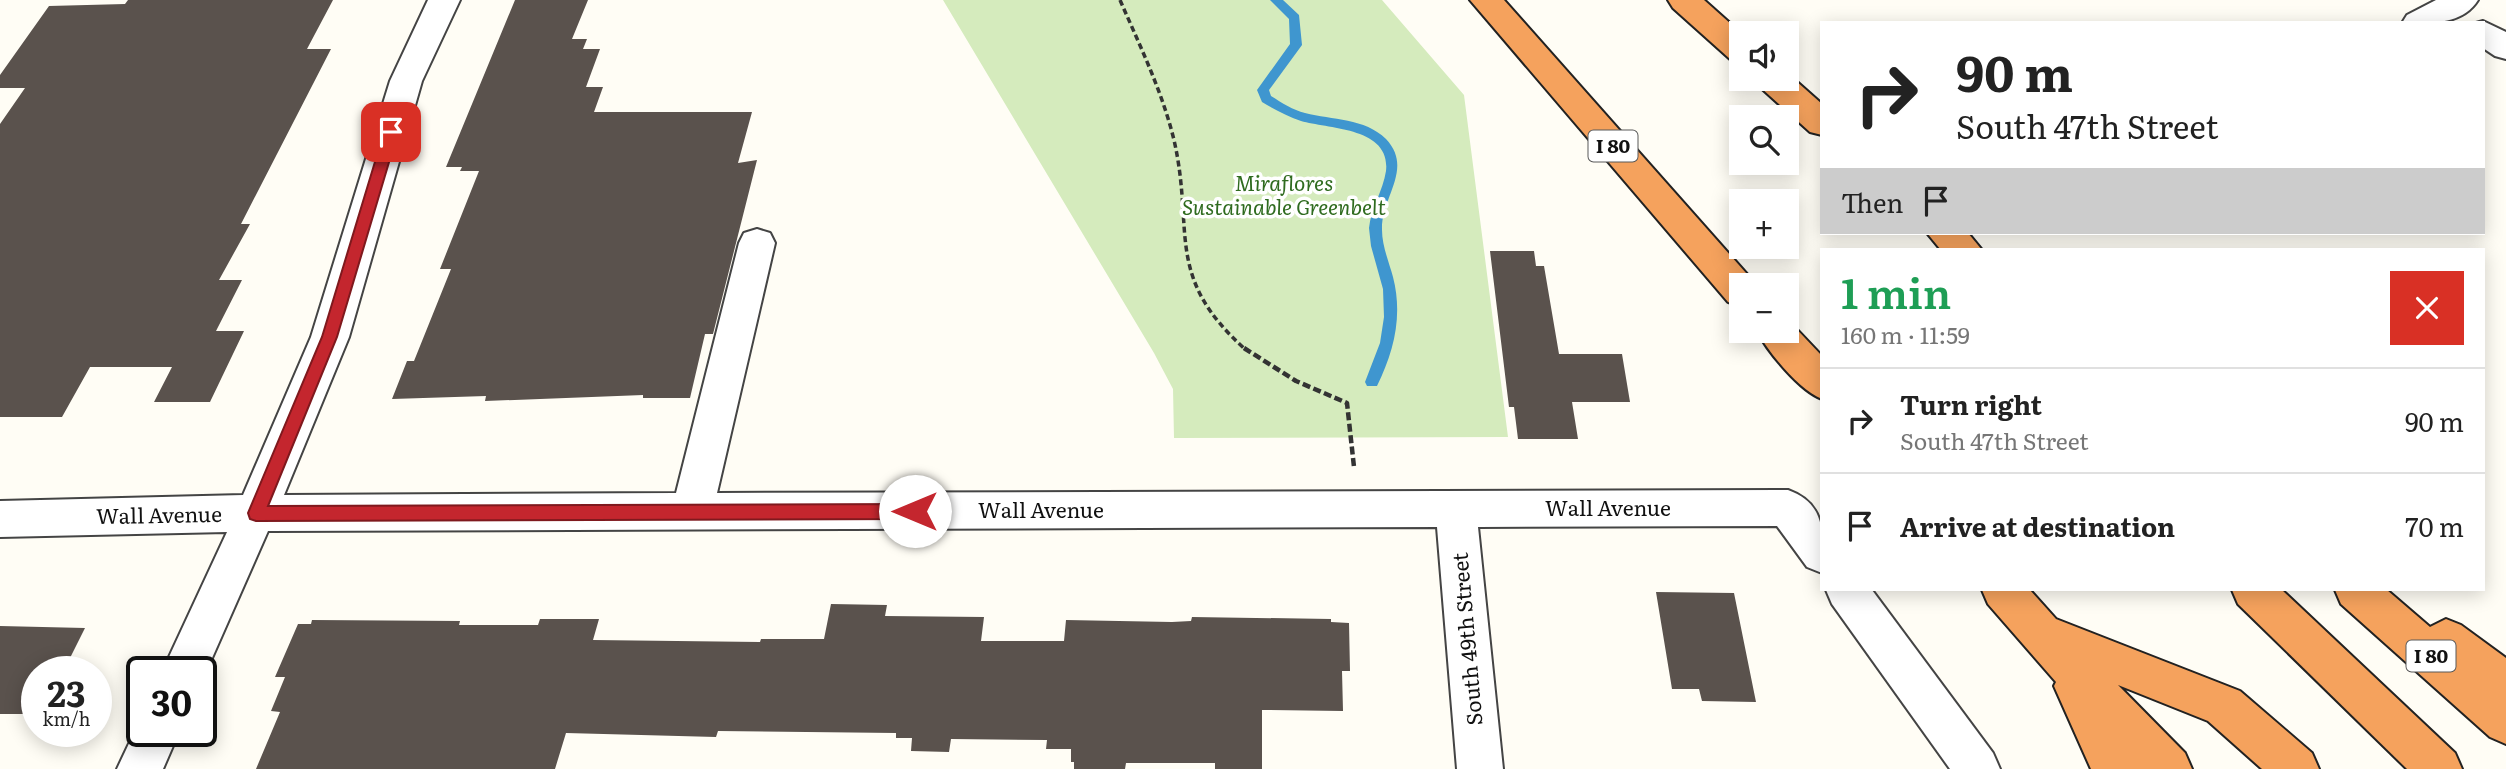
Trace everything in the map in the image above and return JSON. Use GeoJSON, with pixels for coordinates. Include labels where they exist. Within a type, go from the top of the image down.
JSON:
{"type":"FeatureCollection","features":[{"type":"Feature","properties":{"kind":"highway","name":"I 80"},"geometry":{"type":"LineString","coordinates":[[1486,0],[1729,278]]}},
{"type":"Feature","properties":{"kind":"highway"},"geometry":{"type":"LineString","coordinates":[[1684,0],[1729,40]]}},
{"type":"Feature","properties":{"kind":"highway"},"geometry":{"type":"LineString","coordinates":[[1786,91],[1820,121]]}},
{"type":"Feature","properties":{"kind":"highway"},"geometry":{"type":"LineString","coordinates":[[1946,235],[1962,248]]}},
{"type":"Feature","properties":{"kind":"highway"},"geometry":{"type":"LineString","coordinates":[[1787,343],[1820,381]]}},
{"type":"Feature","properties":{"kind":"highway"},"geometry":{"type":"LineString","coordinates":[[2004,591],[2052,646],[2169,769]]}},
{"type":"Feature","properties":{"kind":"highway"},"geometry":{"type":"LineString","coordinates":[[2254,591],[2440,769]]}},
{"type":"Feature","properties":{"kind":"highway","name":"I 80"},"geometry":{"type":"LineString","coordinates":[[2357,591],[2506,722]]}},
{"type":"Feature","properties":{"kind":"highway"},"geometry":{"type":"LineString","coordinates":[[2381,591],[2506,684]]}},
{"type":"Feature","properties":{"kind":"highway"},"geometry":{"type":"LineString","coordinates":[[2052,646],[2114,769]]}},
{"type":"Feature","properties":{"kind":"highway"},"geometry":{"type":"LineString","coordinates":[[2052,646],[2224,706],[2296,769]]}},
{"type":"Feature","properties":{"kind":"street"},"geometry":{"type":"LineString","coordinates":[[191,656],[256,513],[330,337],[406,81],[444,0]]}},
{"type":"Feature","properties":{"kind":"street"},"geometry":{"type":"LineString","coordinates":[[2424,21],[2460,10]]}},
{"type":"Feature","properties":{"kind":"street"},"geometry":{"type":"LineString","coordinates":[[2485,33],[2506,48]]}},
{"type":"Feature","properties":{"kind":"street"},"geometry":{"type":"LineString","coordinates":[[692,512],[757,243]]}},
{"type":"Feature","properties":{"kind":"street","name":"Wall Avenue"},"geometry":{"type":"LineString","coordinates":[[0,519],[256,513],[1788,508],[1820,551]]}},
{"type":"Feature","properties":{"kind":"street","name":"South 49th Street"},"geometry":{"type":"LineString","coordinates":[[1456,510],[1480,769]]}},
{"type":"Feature","properties":{"kind":"street"},"geometry":{"type":"LineString","coordinates":[[1848,591],[1977,769]]}},
{"type":"Feature","properties":{"kind":"street"},"geometry":{"type":"LineString","coordinates":[[140,769],[150,747]]}},
{"type":"Feature","properties":{"kind":"path"},"geometry":{"type":"LineString","coordinates":[[1120,0],[1163,98],[1179,160],[1187,261],[1203,300],[1237,342],[1257,359],[1279,374],[1347,403],[1359,510]]}},
{"type":"Feature","properties":{"kind":"green space","name":"Miraflores Sustainable Greenbelt"},"geometry":{"type":"Polygon","coordinates":[[[943,0],[1382,0],[1464,95],[1508,437],[1174,438],[1173,389],[943,0]]]}},
{"type":"Feature","properties":{"kind":"building"},"geometry":{"type":"Polygon","coordinates":[[[128,0],[333,0],[307,49],[331,49],[241,224],[250,224],[219,280],[242,280],[216,331],[244,331],[210,402],[154,402],[172,367],[90,367],[62,417],[0,417],[0,124],[25,88],[0,88],[0,75],[49,6],[125,4],[128,0]]]}},
{"type":"Feature","properties":{"kind":"building"},"geometry":{"type":"Polygon","coordinates":[[[515,0],[588,0],[572,39],[587,39],[583,49],[600,49],[586,87],[603,87],[594,112],[752,112],[738,163],[757,160],[713,334],[705,334],[690,398],[643,398],[643,395],[485,401],[486,396],[392,399],[407,361],[414,361],[451,269],[440,269],[479,171],[460,171],[462,167],[446,167],[515,0]]]}},
{"type":"Feature","properties":{"kind":"building"},"geometry":{"type":"Polygon","coordinates":[[[1490,251],[1534,251],[1536,266],[1544,266],[1559,354],[1622,354],[1630,402],[1572,402],[1578,439],[1518,439],[1514,407],[1509,407],[1490,251]]]}},
{"type":"Feature","properties":{"kind":"building"},"geometry":{"type":"Polygon","coordinates":[[[1656,592],[1734,593],[1756,702],[1702,701],[1699,689],[1672,689],[1656,592]]]}},
{"type":"Feature","properties":{"kind":"building"},"geometry":{"type":"Polygon","coordinates":[[[831,604],[887,605],[885,616],[984,617],[981,641],[1064,641],[1066,620],[1172,622],[1191,621],[1192,617],[1331,619],[1331,622],[1349,623],[1350,671],[1342,671],[1343,711],[1262,710],[1262,769],[1215,769],[1215,763],[1126,763],[1125,769],[1074,769],[1071,749],[1046,749],[1047,740],[951,739],[949,752],[911,751],[912,738],[896,738],[896,733],[718,731],[716,737],[566,733],[555,769],[256,769],[280,712],[271,711],[285,677],[275,677],[298,624],[311,624],[312,620],[460,621],[459,625],[538,625],[540,619],[599,619],[593,640],[760,642],[761,639],[824,639],[831,604]]]}},
{"type":"Feature","properties":{"kind":"building"},"geometry":{"type":"Polygon","coordinates":[[[0,626],[85,628],[71,656],[21,656],[21,714],[0,714],[0,626]]]}},
{"type":"Feature","properties":{"kind":"waterway"},"geometry":{"type":"LineString","coordinates":[[1276,0],[1295,18],[1296,45],[1263,90],[1266,99],[1294,114],[1349,125],[1369,133],[1388,150],[1392,161],[1392,172],[1376,216],[1375,228],[1389,289],[1390,330],[1372,382]]}},
{"type":"Feature","properties":{"kind":"route"},"geometry":{"type":"LineString","coordinates":[[391,132],[330,337],[256,513],[915,511]]}}]}
